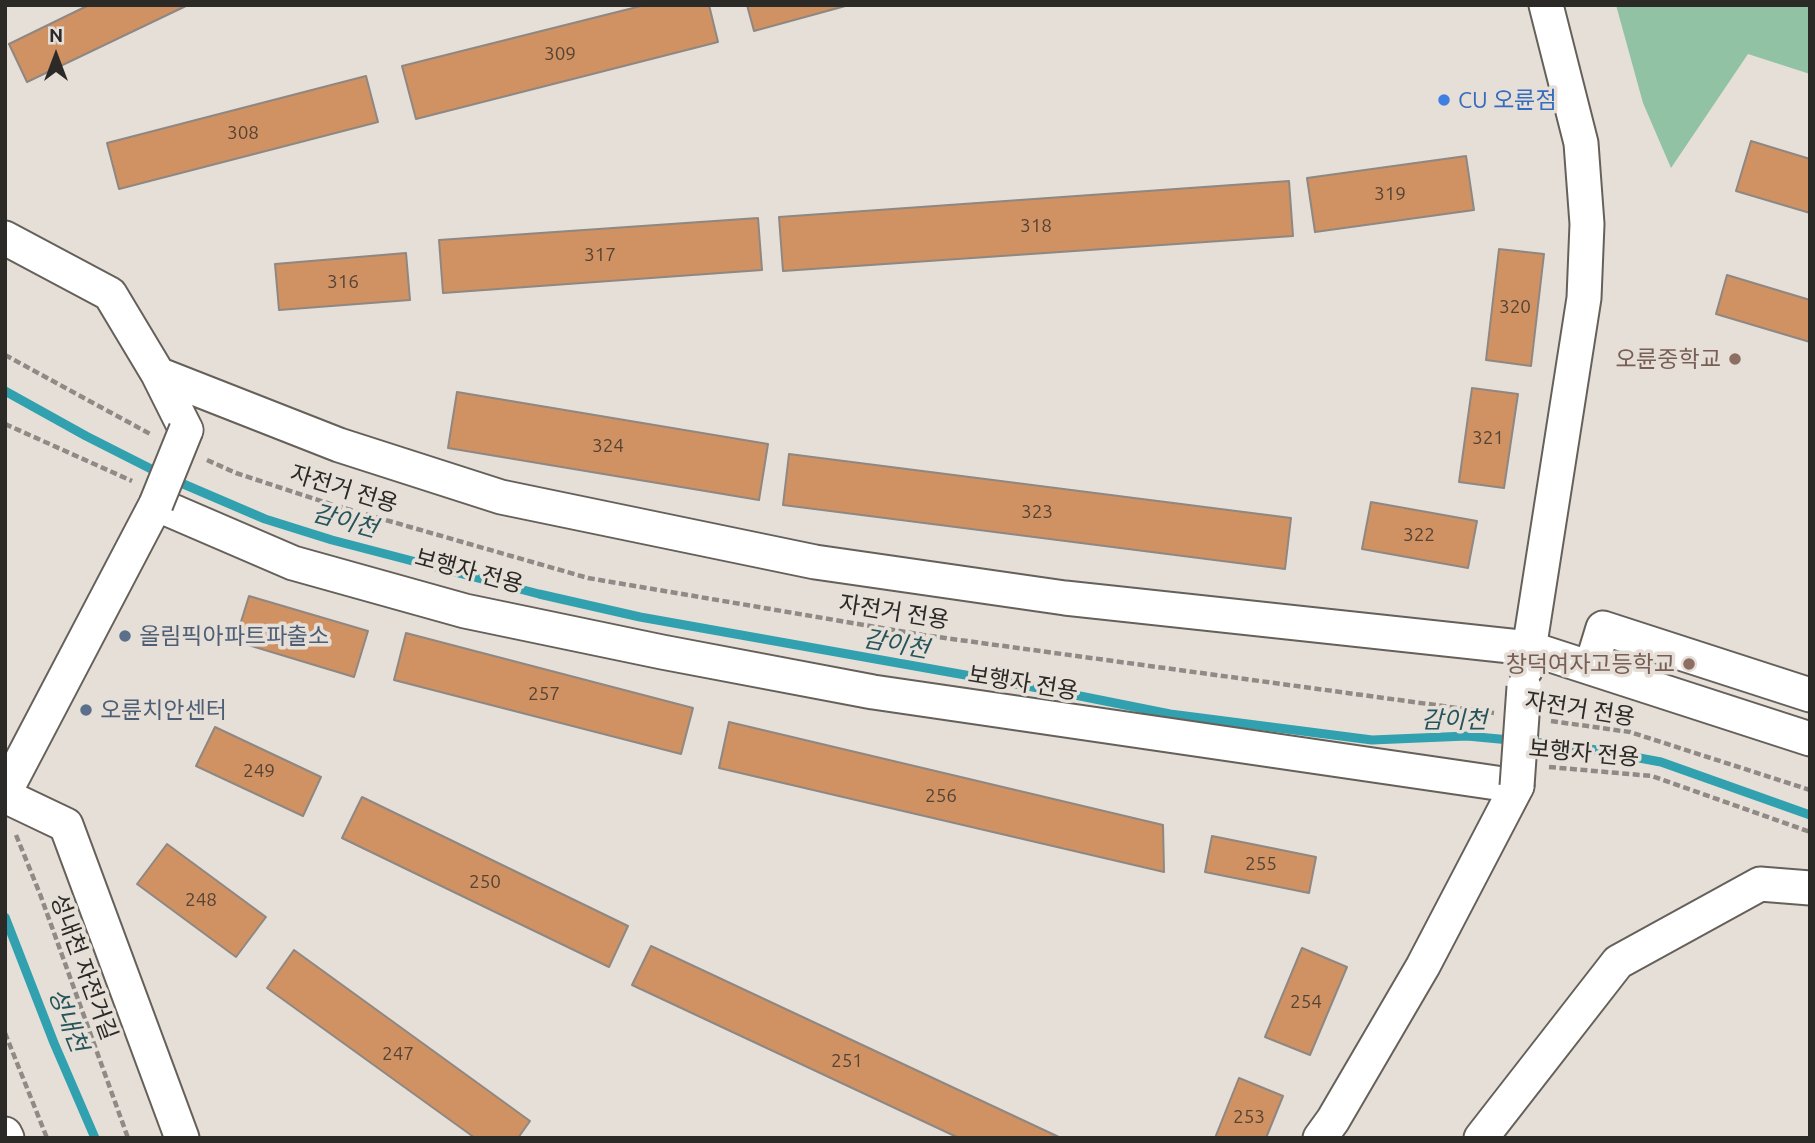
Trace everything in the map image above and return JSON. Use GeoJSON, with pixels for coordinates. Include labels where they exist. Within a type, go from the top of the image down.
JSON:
{"type":"FeatureCollection","features":[{"type":"Feature","properties":{"kind":"street"},"geometry":{"type":"LineString","coordinates":[[1320,1138],[1423,966],[1530,776],[1524,687],[1584,298],[1587,224],[1581,143],[1546,5]]}},
{"type":"Feature","properties":{"kind":"street"},"geometry":{"type":"LineString","coordinates":[[5,238],[110,294],[158,374],[182,442],[150,495],[5,794],[66,825],[182,1138]]}},
{"type":"Feature","properties":{"kind":"street"},"geometry":{"type":"LineString","coordinates":[[158,374],[339,445],[501,497],[815,562],[1065,598],[1529,649],[1810,739]]}},
{"type":"Feature","properties":{"kind":"street"},"geometry":{"type":"LineString","coordinates":[[150,495],[293,563],[465,611],[662,652],[873,692],[1530,776]]}},
{"type":"Feature","properties":{"kind":"street"},"geometry":{"type":"LineString","coordinates":[[1591,667],[1603,628],[1810,695]]}},
{"type":"Feature","properties":{"kind":"street"},"geometry":{"type":"LineString","coordinates":[[1481,1138],[1618,962],[1760,884],[1810,888]]}},
{"type":"Feature","properties":{"kind":"path","name":"자전거 전용"},"geometry":{"type":"LineString","coordinates":[[5,355],[136,428],[182,442],[236,473],[330,504],[588,578],[923,635],[1494,713]]}},
{"type":"Feature","properties":{"kind":"path"},"geometry":{"type":"LineString","coordinates":[[5,424],[150,495]]}},
{"type":"Feature","properties":{"kind":"path","name":"자전거 전용"},"geometry":{"type":"LineString","coordinates":[[1549,721],[1630,732],[1810,790]]}},
{"type":"Feature","properties":{"kind":"path","name":"보행자 전용"},"geometry":{"type":"LineString","coordinates":[[1530,776],[1652,776],[1810,832]]}},
{"type":"Feature","properties":{"kind":"path","name":"성내천 자전거길"},"geometry":{"type":"LineString","coordinates":[[15,833],[40,894],[128,1138]]}},
{"type":"Feature","properties":{"kind":"path"},"geometry":{"type":"LineString","coordinates":[[5,1033],[47,1138]]}},
{"type":"Feature","properties":{"kind":"green space"},"geometry":{"type":"Polygon","coordinates":[[[1616,5],[1810,5],[1810,74],[1748,54],[1671,168],[1643,103],[1616,5]]]}},
{"type":"Feature","properties":{"kind":"building"},"geometry":{"type":"Polygon","coordinates":[[[89,5],[188,5],[27,82],[9,44],[89,5]]]}},
{"type":"Feature","properties":{"kind":"building"},"geometry":{"type":"Polygon","coordinates":[[[645,5],[709,5],[718,42],[416,119],[402,66],[645,5]]]}},
{"type":"Feature","properties":{"kind":"building"},"geometry":{"type":"Polygon","coordinates":[[[747,5],[849,5],[754,31],[747,5]]]}},
{"type":"Feature","properties":{"kind":"building"},"geometry":{"type":"Polygon","coordinates":[[[366,76],[378,122],[119,189],[107,143],[366,76]]]}},
{"type":"Feature","properties":{"kind":"building"},"geometry":{"type":"Polygon","coordinates":[[[1751,141],[1810,159],[1810,213],[1736,191],[1751,141]]]}},
{"type":"Feature","properties":{"kind":"building"},"geometry":{"type":"Polygon","coordinates":[[[1466,156],[1474,210],[1315,232],[1307,178],[1466,156]]]}},
{"type":"Feature","properties":{"kind":"building"},"geometry":{"type":"Polygon","coordinates":[[[1289,181],[1293,236],[783,271],[779,217],[1289,181]]]}},
{"type":"Feature","properties":{"kind":"building"},"geometry":{"type":"Polygon","coordinates":[[[758,218],[762,270],[443,293],[439,240],[758,218]]]}},
{"type":"Feature","properties":{"kind":"building"},"geometry":{"type":"Polygon","coordinates":[[[1499,249],[1544,254],[1531,366],[1486,360],[1499,249]]]}},
{"type":"Feature","properties":{"kind":"building"},"geometry":{"type":"Polygon","coordinates":[[[406,253],[410,300],[279,310],[275,264],[406,253]]]}},
{"type":"Feature","properties":{"kind":"building"},"geometry":{"type":"Polygon","coordinates":[[[1727,275],[1810,300],[1810,342],[1716,314],[1727,275]]]}},
{"type":"Feature","properties":{"kind":"building"},"geometry":{"type":"Polygon","coordinates":[[[1472,388],[1518,394],[1504,488],[1459,482],[1472,388]]]}},
{"type":"Feature","properties":{"kind":"building"},"geometry":{"type":"Polygon","coordinates":[[[457,392],[768,444],[759,500],[448,448],[457,392]]]}},
{"type":"Feature","properties":{"kind":"building"},"geometry":{"type":"Polygon","coordinates":[[[789,454],[1291,518],[1285,569],[783,505],[789,454]]]}},
{"type":"Feature","properties":{"kind":"building"},"geometry":{"type":"Polygon","coordinates":[[[1371,502],[1477,521],[1468,568],[1362,549],[1371,502]]]}},
{"type":"Feature","properties":{"kind":"building"},"geometry":{"type":"Polygon","coordinates":[[[249,596],[368,631],[354,677],[235,641],[249,596]]]}},
{"type":"Feature","properties":{"kind":"building"},"geometry":{"type":"Polygon","coordinates":[[[406,633],[693,708],[681,754],[394,680],[406,633]]]}},
{"type":"Feature","properties":{"kind":"building"},"geometry":{"type":"Polygon","coordinates":[[[729,722],[1163,825],[1164,872],[719,768],[729,722]]]}},
{"type":"Feature","properties":{"kind":"building"},"geometry":{"type":"Polygon","coordinates":[[[215,727],[321,777],[303,816],[196,766],[215,727]]]}},
{"type":"Feature","properties":{"kind":"building"},"geometry":{"type":"Polygon","coordinates":[[[362,797],[628,926],[609,967],[342,838],[362,797]]]}},
{"type":"Feature","properties":{"kind":"building"},"geometry":{"type":"Polygon","coordinates":[[[1212,836],[1316,857],[1309,893],[1205,872],[1212,836]]]}},
{"type":"Feature","properties":{"kind":"building"},"geometry":{"type":"Polygon","coordinates":[[[167,844],[266,917],[236,957],[137,884],[167,844]]]}},
{"type":"Feature","properties":{"kind":"building"},"geometry":{"type":"Polygon","coordinates":[[[651,946],[1061,1138],[959,1138],[632,985],[651,946]]]}},
{"type":"Feature","properties":{"kind":"building"},"geometry":{"type":"Polygon","coordinates":[[[1302,948],[1347,967],[1310,1055],[1265,1037],[1302,948]]]}},
{"type":"Feature","properties":{"kind":"building"},"geometry":{"type":"Polygon","coordinates":[[[294,950],[530,1121],[518,1138],[475,1138],[267,988],[294,950]]]}},
{"type":"Feature","properties":{"kind":"building"},"geometry":{"type":"Polygon","coordinates":[[[1239,1078],[1283,1096],[1266,1138],[1215,1138],[1239,1078]]]}},
{"type":"Feature","properties":{"kind":"waterway","name":"감이천"},"geometry":{"type":"LineString","coordinates":[[5,391],[161,474]]}},
{"type":"Feature","properties":{"kind":"waterway","name":"감이천"},"geometry":{"type":"LineString","coordinates":[[174,480],[265,519],[332,540],[539,594],[640,617],[1170,714],[1372,740],[1467,736],[1574,746],[1661,762],[1810,815]]}},
{"type":"Feature","properties":{"kind":"waterway","name":"성내천"},"geometry":{"type":"LineString","coordinates":[[5,917],[54,1043],[95,1138]]}},
{"type":"Feature","properties":{"kind":"place","name":"CU 오륜점"},"geometry":{"type":"Point","coordinates":[1444,100]}},
{"type":"Feature","properties":{"kind":"place","name":"오륜중학교"},"geometry":{"type":"Point","coordinates":[1735,359]}},
{"type":"Feature","properties":{"kind":"place","name":"올림픽아파트파출소"},"geometry":{"type":"Point","coordinates":[125,636]}},
{"type":"Feature","properties":{"kind":"place","name":"창덕여자고등학교"},"geometry":{"type":"Point","coordinates":[1689,664]}},
{"type":"Feature","properties":{"kind":"place","name":"오륜치안센터"},"geometry":{"type":"Point","coordinates":[86,710]}}]}
